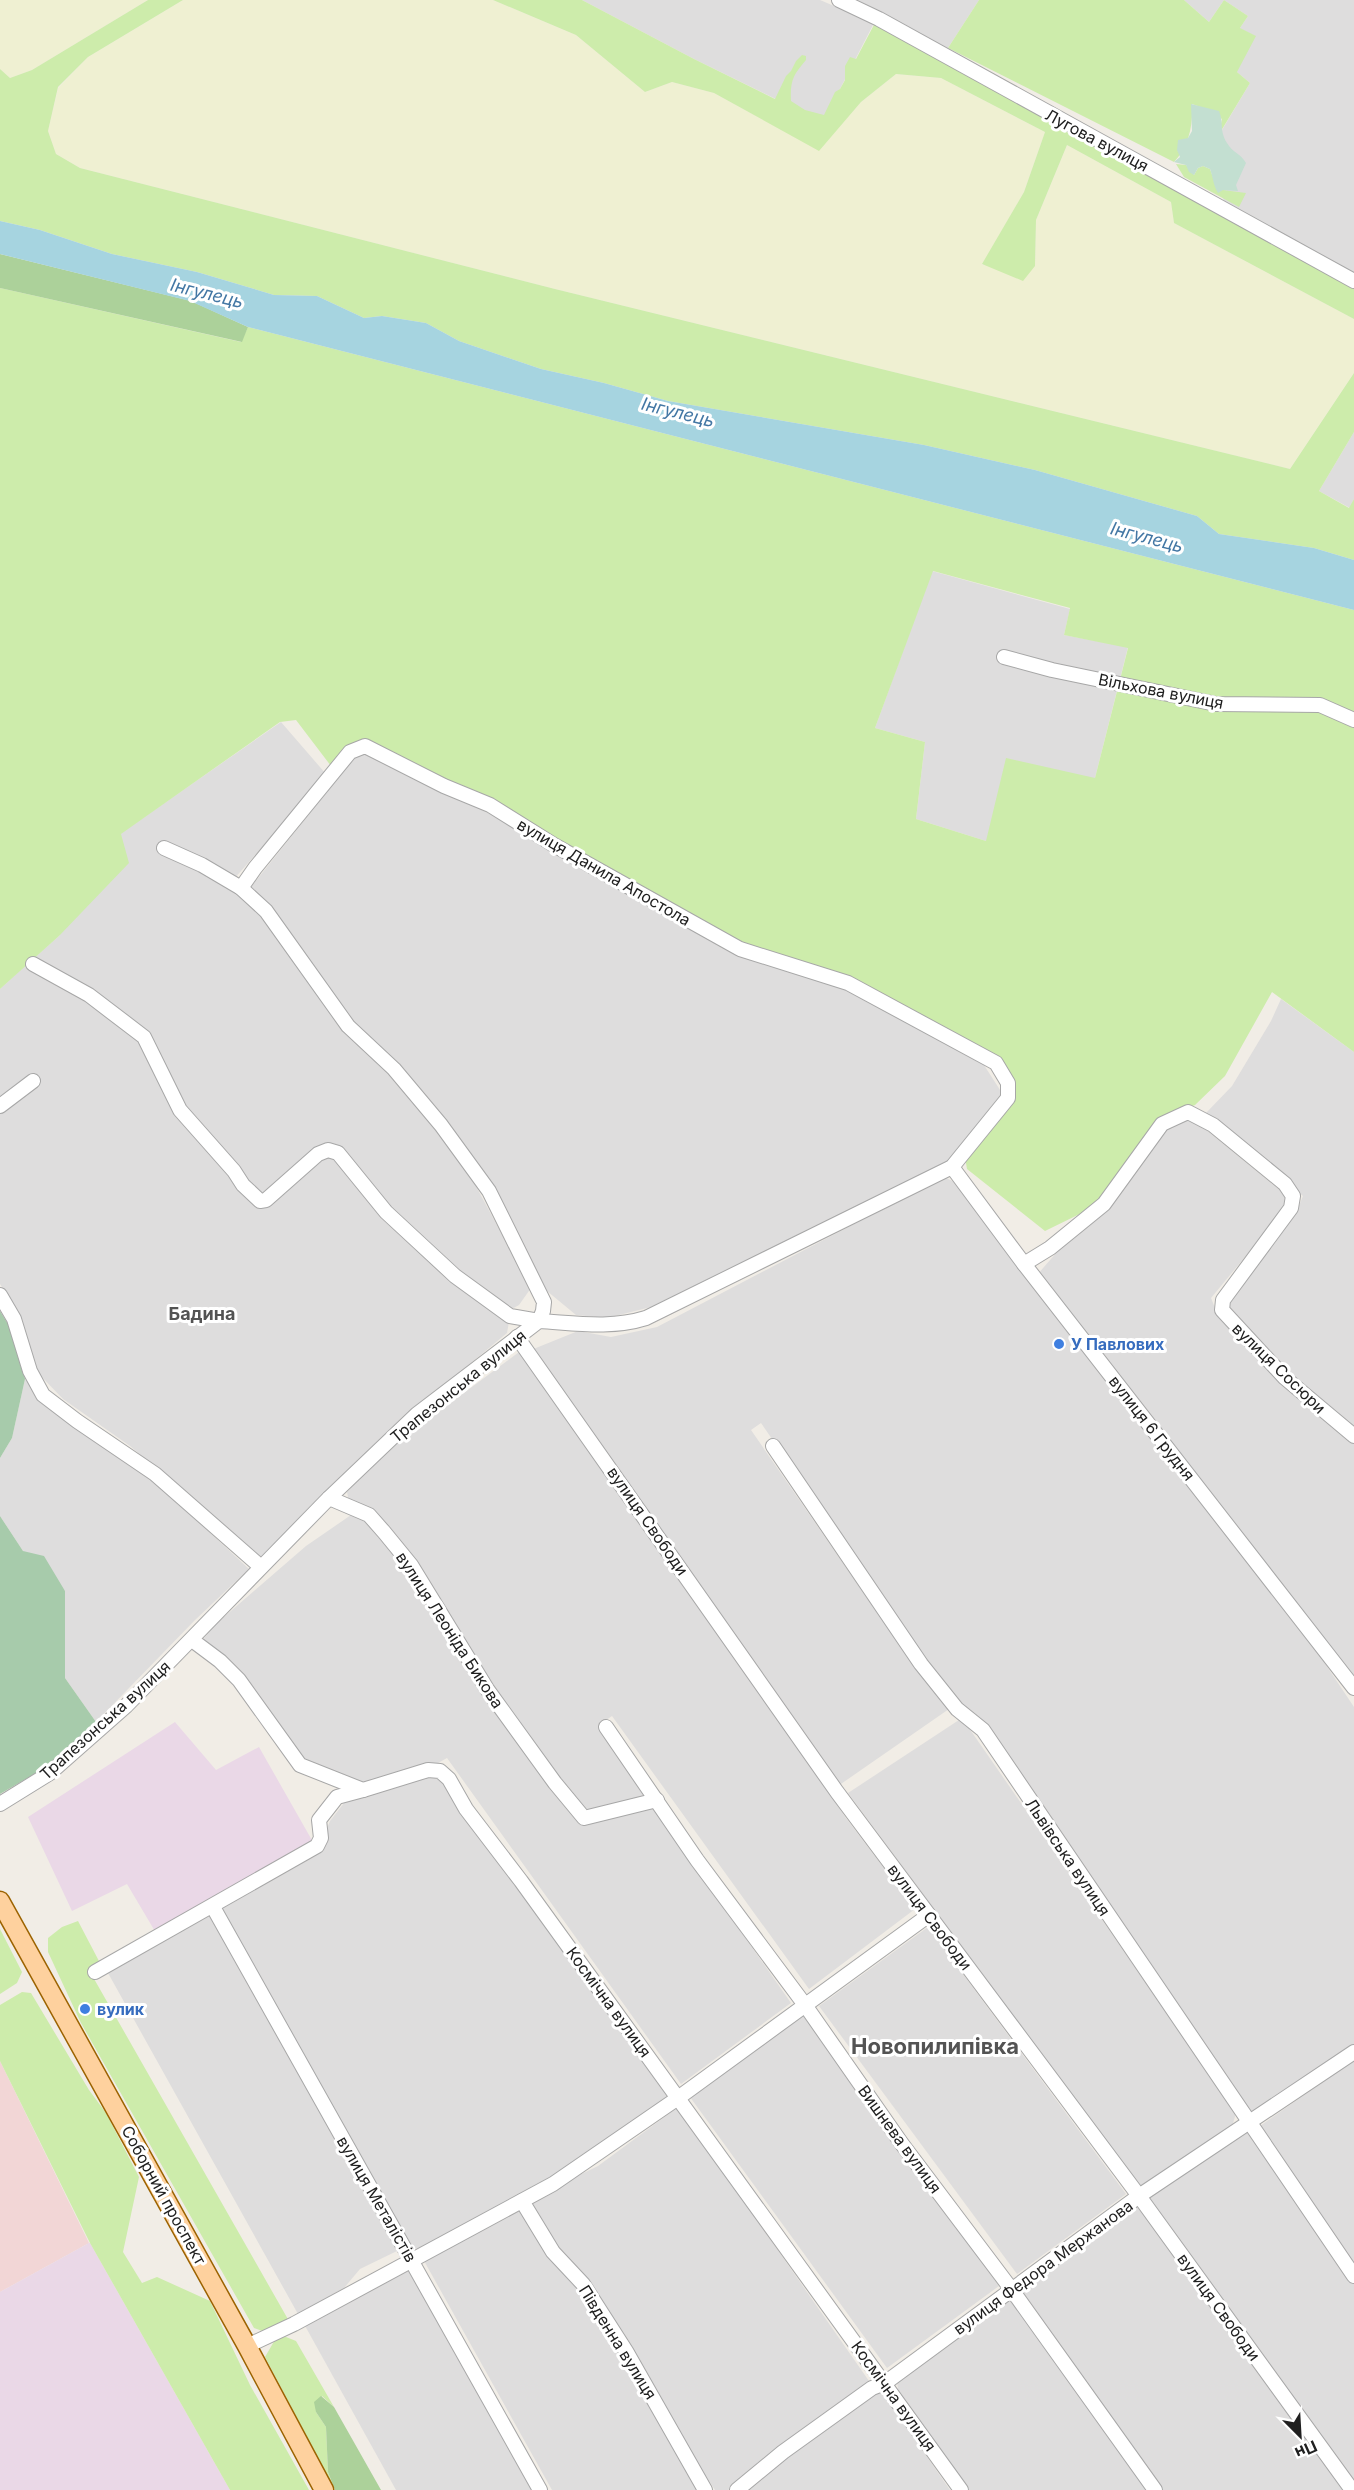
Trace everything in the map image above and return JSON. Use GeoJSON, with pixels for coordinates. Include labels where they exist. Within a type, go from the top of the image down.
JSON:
{"type":"FeatureCollection","features":[{"type":"Feature","properties":{"kind":"main road","name":"Соборний проспект"},"geometry":{"type":"LineString","coordinates":[[0,1901],[247,2346],[324,2490]]}},
{"type":"Feature","properties":{"kind":"street","name":"Лугова вулиця"},"geometry":{"type":"LineString","coordinates":[[839,0],[879,19],[1354,281]]}},
{"type":"Feature","properties":{"kind":"street","name":"Вільхова вулиця"},"geometry":{"type":"LineString","coordinates":[[1004,657],[1052,670],[1216,704],[1320,705],[1354,720]]}},
{"type":"Feature","properties":{"kind":"street","name":"вулиця Данила Апостола"},"geometry":{"type":"LineString","coordinates":[[241,888],[350,752],[365,746],[444,786],[490,805],[554,845],[740,949],[849,983],[996,1063],[1008,1083]]}},
{"type":"Feature","properties":{"kind":"street"},"geometry":{"type":"LineString","coordinates":[[33,964],[89,995],[144,1037],[180,1110],[260,1201],[266,1200],[318,1154],[328,1150],[338,1153],[386,1212],[455,1276],[510,1317],[539,1321],[544,1302],[489,1191],[441,1125],[394,1069],[348,1026],[266,911],[241,888],[202,865],[164,848]]}},
{"type":"Feature","properties":{"kind":"street"},"geometry":{"type":"LineString","coordinates":[[0,1106],[33,1080]]}},
{"type":"Feature","properties":{"kind":"street","name":"Трапезонська вулиця"},"geometry":{"type":"LineString","coordinates":[[0,1804],[50,1773],[126,1706],[329,1498],[417,1414],[539,1321],[609,1325],[627,1324],[646,1318],[952,1167],[1008,1098],[1008,1083]]}},
{"type":"Feature","properties":{"kind":"street","name":"вулиця Сосюри"},"geometry":{"type":"LineString","coordinates":[[1024,1264],[1050,1248],[1104,1204],[1162,1124],[1188,1112],[1213,1125],[1285,1184],[1293,1196],[1291,1208],[1223,1300],[1222,1310],[1285,1378],[1354,1436]]}},
{"type":"Feature","properties":{"kind":"street","name":"вулиця 6 Грудня"},"geometry":{"type":"LineString","coordinates":[[952,1167],[1024,1264],[1354,1688]]}},
{"type":"Feature","properties":{"kind":"street"},"geometry":{"type":"LineString","coordinates":[[0,1295],[14,1319],[30,1371],[44,1395],[77,1421],[155,1474],[261,1567]]}},
{"type":"Feature","properties":{"kind":"street","name":"вулиця Свободи"},"geometry":{"type":"LineString","coordinates":[[517,1337],[837,1792],[1139,2196],[1352,2490]]}},
{"type":"Feature","properties":{"kind":"street","name":"Львівська вулиця"},"geometry":{"type":"LineString","coordinates":[[773,1446],[921,1664],[957,1709],[982,1730],[1354,2276]]}},
{"type":"Feature","properties":{"kind":"street","name":"вулиця Леоніда Бикова"},"geometry":{"type":"LineString","coordinates":[[329,1498],[369,1515],[411,1565],[487,1689],[555,1783],[584,1818],[657,1800]]}},
{"type":"Feature","properties":{"kind":"street"},"geometry":{"type":"LineString","coordinates":[[192,1640],[220,1661],[239,1680],[300,1765],[363,1790]]}},
{"type":"Feature","properties":{"kind":"street","name":"Вишнева вулиця"},"geometry":{"type":"LineString","coordinates":[[606,1727],[698,1860],[805,2005],[902,2144],[1012,2290],[1155,2490]]}},
{"type":"Feature","properties":{"kind":"street","name":"Космічна вулиця"},"geometry":{"type":"LineString","coordinates":[[363,1790],[428,1770],[440,1770],[449,1779],[466,1809],[521,1881],[961,2490]]}},
{"type":"Feature","properties":{"kind":"street"},"geometry":{"type":"LineString","coordinates":[[95,1972],[317,1846],[321,1838],[319,1820],[337,1797],[363,1790]]}},
{"type":"Feature","properties":{"kind":"street","name":"вулиця Металістів"},"geometry":{"type":"LineString","coordinates":[[213,1907],[540,2490]]}},
{"type":"Feature","properties":{"kind":"street"},"geometry":{"type":"LineString","coordinates":[[247,2346],[294,2324],[553,2184],[678,2098],[928,1916]]}},
{"type":"Feature","properties":{"kind":"street","name":"вулиця Федора Мержанова"},"geometry":{"type":"LineString","coordinates":[[737,2490],[783,2452],[872,2388],[885,2383],[1139,2196],[1250,2124],[1354,2052]]}},
{"type":"Feature","properties":{"kind":"street","name":"Південна вулиця"},"geometry":{"type":"LineString","coordinates":[[522,2201],[553,2252],[583,2284],[626,2351],[705,2490]]}},
{"type":"Feature","properties":{"kind":"shaded area"},"geometry":{"type":"Polygon","coordinates":[[[582,0],[820,0],[874,23],[823,122],[694,59],[582,0]]]}},
{"type":"Feature","properties":{"kind":"shaded area"},"geometry":{"type":"Polygon","coordinates":[[[848,0],[979,0],[948,48],[848,0]]]}},
{"type":"Feature","properties":{"kind":"shaded area"},"geometry":{"type":"Polygon","coordinates":[[[1184,0],[1224,0],[1209,22],[1184,0]]]}},
{"type":"Feature","properties":{"kind":"shaded area"},"geometry":{"type":"Polygon","coordinates":[[[1224,0],[1354,0],[1354,273],[1224,201],[1207,155],[1250,83],[1237,72],[1240,28],[1248,16],[1224,0]]]}},
{"type":"Feature","properties":{"kind":"shaded area"},"geometry":{"type":"Polygon","coordinates":[[[1354,432],[1354,499],[1350,508],[1319,491],[1354,432]]]}},
{"type":"Feature","properties":{"kind":"shaded area"},"geometry":{"type":"Polygon","coordinates":[[[932,571],[1070,609],[1064,635],[1128,647],[1095,778],[986,841],[916,819],[925,742],[875,728],[932,571]]]}},
{"type":"Feature","properties":{"kind":"shaded area"},"geometry":{"type":"Polygon","coordinates":[[[281,722],[326,774],[234,879],[195,866],[236,891],[265,916],[465,1166],[531,1288],[519,1305],[510,1310],[450,1264],[327,1147],[261,1198],[182,1107],[147,1033],[33,959],[59,936],[120,834],[281,722]]]}},
{"type":"Feature","properties":{"kind":"shaded area"},"geometry":{"type":"Polygon","coordinates":[[[357,754],[370,754],[492,815],[734,951],[844,987],[982,1062],[1002,1093],[946,1163],[651,1307],[607,1318],[576,1315],[547,1291],[515,1236],[493,1188],[353,1022],[271,909],[251,887],[357,754]]]}},
{"type":"Feature","properties":{"kind":"shaded area"},"geometry":{"type":"Polygon","coordinates":[[[27,964],[97,1007],[141,1044],[178,1114],[224,1171],[259,1207],[319,1160],[327,1157],[337,1160],[509,1322],[507,1333],[393,1428],[261,1558],[130,1446],[63,1399],[38,1373],[22,1319],[0,1284],[0,1112],[39,1079],[33,1073],[0,1098],[0,989],[27,964]]]}},
{"type":"Feature","properties":{"kind":"shaded area"},"geometry":{"type":"Polygon","coordinates":[[[1281,999],[1354,1052],[1354,1432],[1228,1312],[1230,1301],[1296,1213],[1303,1196],[1206,1113],[1232,1086],[1271,1021],[1281,999]]]}},
{"type":"Feature","properties":{"kind":"shaded area"},"geometry":{"type":"Polygon","coordinates":[[[1186,1120],[1199,1124],[1287,1196],[1283,1211],[1211,1298],[1219,1318],[1281,1380],[1354,1443],[1354,1676],[1037,1275],[1167,1126],[1186,1120]]]}},
{"type":"Feature","properties":{"kind":"shaded area"},"geometry":{"type":"Polygon","coordinates":[[[944,1177],[959,1184],[1314,1647],[1354,1707],[1354,2045],[1251,2115],[960,1705],[919,1651],[761,1423],[751,1430],[912,1663],[949,1709],[838,1786],[531,1350],[578,1331],[611,1337],[657,1327],[944,1177]]]}},
{"type":"Feature","properties":{"kind":"shaded area"},"geometry":{"type":"Polygon","coordinates":[[[519,1352],[677,1569],[846,1818],[915,1909],[809,1989],[612,1716],[599,1725],[645,1797],[587,1811],[554,1775],[427,1580],[349,1502],[347,1492],[383,1453],[519,1352]]]}},
{"type":"Feature","properties":{"kind":"shaded area"},"geometry":{"type":"Polygon","coordinates":[[[25,1379],[46,1401],[137,1465],[249,1569],[195,1620],[96,1722],[65,1678],[65,1591],[23,1551],[0,1516],[0,1458],[12,1438],[25,1379]]]}},
{"type":"Feature","properties":{"kind":"shaded area"},"geometry":{"type":"Polygon","coordinates":[[[351,1515],[368,1519],[387,1542],[582,1823],[653,1806],[791,2003],[681,2084],[447,1758],[438,1763],[425,1765],[361,1786],[304,1761],[205,1643],[204,1638],[217,1623],[306,1546],[351,1515]]]}},
{"type":"Feature","properties":{"kind":"shaded area"},"geometry":{"type":"Polygon","coordinates":[[[962,1718],[1236,2113],[1232,2127],[1141,2189],[848,1793],[962,1718]]]}},
{"type":"Feature","properties":{"kind":"shaded area"},"geometry":{"type":"Polygon","coordinates":[[[175,1722],[216,1770],[259,1747],[313,1842],[156,1933],[127,1884],[72,1911],[28,1817],[175,1722]]]}},
{"type":"Feature","properties":{"kind":"shaded area"},"geometry":{"type":"Polygon","coordinates":[[[426,1773],[439,1775],[670,2096],[536,2188],[419,2249],[411,2248],[220,1906],[319,1847],[330,1821],[344,1803],[426,1773]]]}},
{"type":"Feature","properties":{"kind":"shaded area"},"geometry":{"type":"Polygon","coordinates":[[[213,1913],[399,2250],[360,2269],[344,2288],[298,2314],[108,1973],[213,1913]]]}},
{"type":"Feature","properties":{"kind":"shaded area"},"geometry":{"type":"Polygon","coordinates":[[[928,1927],[1126,2194],[1017,2274],[819,2006],[928,1927]]]}},
{"type":"Feature","properties":{"kind":"shaded area"},"geometry":{"type":"Polygon","coordinates":[[[803,2015],[999,2286],[887,2368],[690,2097],[803,2015]]]}},
{"type":"Feature","properties":{"kind":"shaded area"},"geometry":{"type":"Polygon","coordinates":[[[1354,2060],[1354,2265],[1260,2126],[1354,2060]]]}},
{"type":"Feature","properties":{"kind":"shaded area"},"geometry":{"type":"Polygon","coordinates":[[[0,2061],[89,2243],[0,2292],[0,2061]]]}},
{"type":"Feature","properties":{"kind":"shaded area"},"geometry":{"type":"Polygon","coordinates":[[[678,2107],[869,2381],[753,2467],[728,2490],[715,2490],[672,2424],[670,2414],[589,2283],[555,2251],[529,2207],[532,2198],[598,2166],[678,2107]]]}},
{"type":"Feature","properties":{"kind":"shaded area"},"geometry":{"type":"Polygon","coordinates":[[[1242,2131],[1252,2132],[1354,2282],[1354,2483],[1150,2200],[1150,2193],[1242,2131]]]}},
{"type":"Feature","properties":{"kind":"shaded area"},"geometry":{"type":"Polygon","coordinates":[[[1137,2205],[1143,2208],[1347,2490],[1161,2490],[1019,2291],[1137,2205]]]}},
{"type":"Feature","properties":{"kind":"shaded area"},"geometry":{"type":"Polygon","coordinates":[[[521,2210],[581,2290],[667,2427],[701,2490],[552,2490],[423,2259],[521,2210]]]}},
{"type":"Feature","properties":{"kind":"shaded area"},"geometry":{"type":"Polygon","coordinates":[[[89,2243],[230,2490],[0,2490],[0,2292],[89,2243]]]}},
{"type":"Feature","properties":{"kind":"shaded area"},"geometry":{"type":"Polygon","coordinates":[[[411,2266],[535,2490],[396,2490],[304,2324],[411,2266]]]}},
{"type":"Feature","properties":{"kind":"shaded area"},"geometry":{"type":"Polygon","coordinates":[[[1010,2301],[1018,2303],[1150,2490],[968,2490],[898,2390],[897,2381],[1003,2303],[1010,2301]]]}},
{"type":"Feature","properties":{"kind":"shaded area"},"geometry":{"type":"Polygon","coordinates":[[[880,2389],[950,2490],[748,2490],[780,2459],[880,2389]]]}},
{"type":"Feature","properties":{"kind":"green space"},"geometry":{"type":"Polygon","coordinates":[[[0,0],[148,0],[32,70],[10,78],[0,69],[0,0]]]}},
{"type":"Feature","properties":{"kind":"green space"},"geometry":{"type":"Polygon","coordinates":[[[148,0],[183,0],[88,57],[58,87],[48,131],[56,154],[80,168],[555,289],[1290,469],[1354,373],[1354,432],[1319,491],[1349,508],[1354,499],[1354,560],[1314,548],[1219,534],[1197,516],[1035,470],[924,445],[668,401],[604,383],[541,369],[459,341],[426,323],[382,316],[364,318],[317,296],[274,295],[197,272],[112,254],[40,230],[0,221],[0,69],[10,78],[32,70],[148,0]]]}},
{"type":"Feature","properties":{"kind":"green space"},"geometry":{"type":"Polygon","coordinates":[[[183,0],[493,0],[576,35],[645,92],[672,82],[714,93],[819,150],[861,102],[896,74],[941,78],[1045,132],[1024,192],[982,265],[1035,266],[1036,220],[1067,145],[1171,202],[1174,223],[1354,319],[1354,373],[1290,469],[555,289],[80,168],[56,154],[48,131],[58,88],[88,57],[183,0]]]}},
{"type":"Feature","properties":{"kind":"green space"},"geometry":{"type":"Polygon","coordinates":[[[493,0],[582,0],[775,99],[796,61],[802,55],[806,56],[806,60],[793,79],[791,101],[805,110],[824,115],[835,92],[840,89],[845,80],[845,66],[850,57],[856,59],[876,21],[1354,284],[1354,319],[1174,223],[1171,202],[1067,145],[1036,220],[1035,266],[1023,281],[982,264],[1024,192],[1045,132],[941,78],[896,74],[861,102],[819,151],[714,93],[672,82],[645,92],[576,35],[493,0]]]}},
{"type":"Feature","properties":{"kind":"green space"},"geometry":{"type":"Polygon","coordinates":[[[979,0],[1184,0],[1209,22],[1224,0],[1248,16],[1240,28],[1256,36],[1237,72],[1250,83],[1221,131],[1222,119],[1209,110],[1192,104],[1189,135],[1174,162],[948,48],[979,0]]]}},
{"type":"Feature","properties":{"kind":"green space"},"geometry":{"type":"Polygon","coordinates":[[[1191,104],[1219,111],[1222,130],[1229,146],[1246,163],[1236,185],[1238,191],[1223,190],[1218,193],[1210,169],[1203,166],[1198,168],[1194,175],[1189,172],[1186,165],[1174,162],[1180,157],[1177,150],[1178,140],[1188,138],[1192,131],[1191,104]]]}},
{"type":"Feature","properties":{"kind":"green space"},"geometry":{"type":"Polygon","coordinates":[[[1176,164],[1186,165],[1194,175],[1198,168],[1203,166],[1210,169],[1214,180],[1223,190],[1246,193],[1239,207],[1184,177],[1176,164]]]}},
{"type":"Feature","properties":{"kind":"green space"},"geometry":{"type":"Polygon","coordinates":[[[0,254],[191,301],[248,327],[242,342],[0,288],[0,254]]]}},
{"type":"Feature","properties":{"kind":"green space"},"geometry":{"type":"Polygon","coordinates":[[[0,288],[241,342],[248,327],[1354,610],[1354,1052],[1272,992],[1225,1076],[1195,1105],[1158,1119],[1096,1206],[1045,1231],[967,1169],[965,1157],[1011,1101],[999,1061],[853,978],[742,946],[703,920],[483,797],[366,743],[331,766],[296,720],[280,722],[121,834],[129,863],[59,936],[0,989],[0,288]],[[933,571],[875,728],[925,742],[916,819],[986,841],[1006,758],[1095,778],[1128,648],[1064,635],[1070,608],[933,571]]]}},
{"type":"Feature","properties":{"kind":"green space"},"geometry":{"type":"Polygon","coordinates":[[[0,1311],[17,1339],[25,1379],[12,1438],[0,1458],[0,1311]]]}},
{"type":"Feature","properties":{"kind":"green space"},"geometry":{"type":"Polygon","coordinates":[[[0,1516],[23,1551],[44,1556],[65,1591],[65,1678],[96,1722],[43,1769],[0,1794],[0,1516]]]}},
{"type":"Feature","properties":{"kind":"green space"},"geometry":{"type":"Polygon","coordinates":[[[78,1921],[100,1963],[89,1970],[289,2321],[265,2332],[254,2328],[81,2023],[48,1952],[48,1938],[62,1927],[78,1921]]]}},
{"type":"Feature","properties":{"kind":"green space"},"geometry":{"type":"Polygon","coordinates":[[[0,1929],[22,1972],[17,1983],[0,1994],[0,1929]]]}},
{"type":"Feature","properties":{"kind":"green space"},"geometry":{"type":"Polygon","coordinates":[[[22,1992],[31,1993],[89,2090],[106,2113],[139,2177],[123,2252],[142,2283],[157,2277],[210,2301],[250,2385],[309,2490],[230,2490],[90,2243],[0,2061],[0,2005],[22,1992]]]}},
{"type":"Feature","properties":{"kind":"green space"},"geometry":{"type":"Polygon","coordinates":[[[286,2337],[296,2341],[334,2407],[322,2396],[316,2412],[326,2427],[328,2472],[335,2490],[265,2357],[276,2338],[286,2337]]]}},
{"type":"Feature","properties":{"kind":"green space"},"geometry":{"type":"Polygon","coordinates":[[[321,2396],[334,2407],[381,2490],[335,2490],[328,2472],[326,2427],[316,2412],[314,2402],[321,2396]]]}},
{"type":"Feature","properties":{"kind":"water","name":"Інгулець"},"geometry":{"type":"Polygon","coordinates":[[[0,221],[40,230],[112,254],[197,272],[274,295],[317,296],[364,318],[382,316],[426,323],[459,341],[541,369],[604,383],[668,401],[924,445],[1035,470],[1197,516],[1219,534],[1314,548],[1354,560],[1354,610],[248,327],[190,301],[0,254],[0,221]]]}},
{"type":"Feature","properties":{"kind":"place","name":"У Павлових"},"geometry":{"type":"Point","coordinates":[1059,1344]}},
{"type":"Feature","properties":{"kind":"place","name":"вулик"},"geometry":{"type":"Point","coordinates":[85,2009]}},
{"type":"Feature","properties":{"kind":"district","name":"Бадина"},"geometry":{"type":"Point","coordinates":[202,1313]}},
{"type":"Feature","properties":{"kind":"district","name":"Новопилипівка"},"geometry":{"type":"Point","coordinates":[935,2046]}}]}
